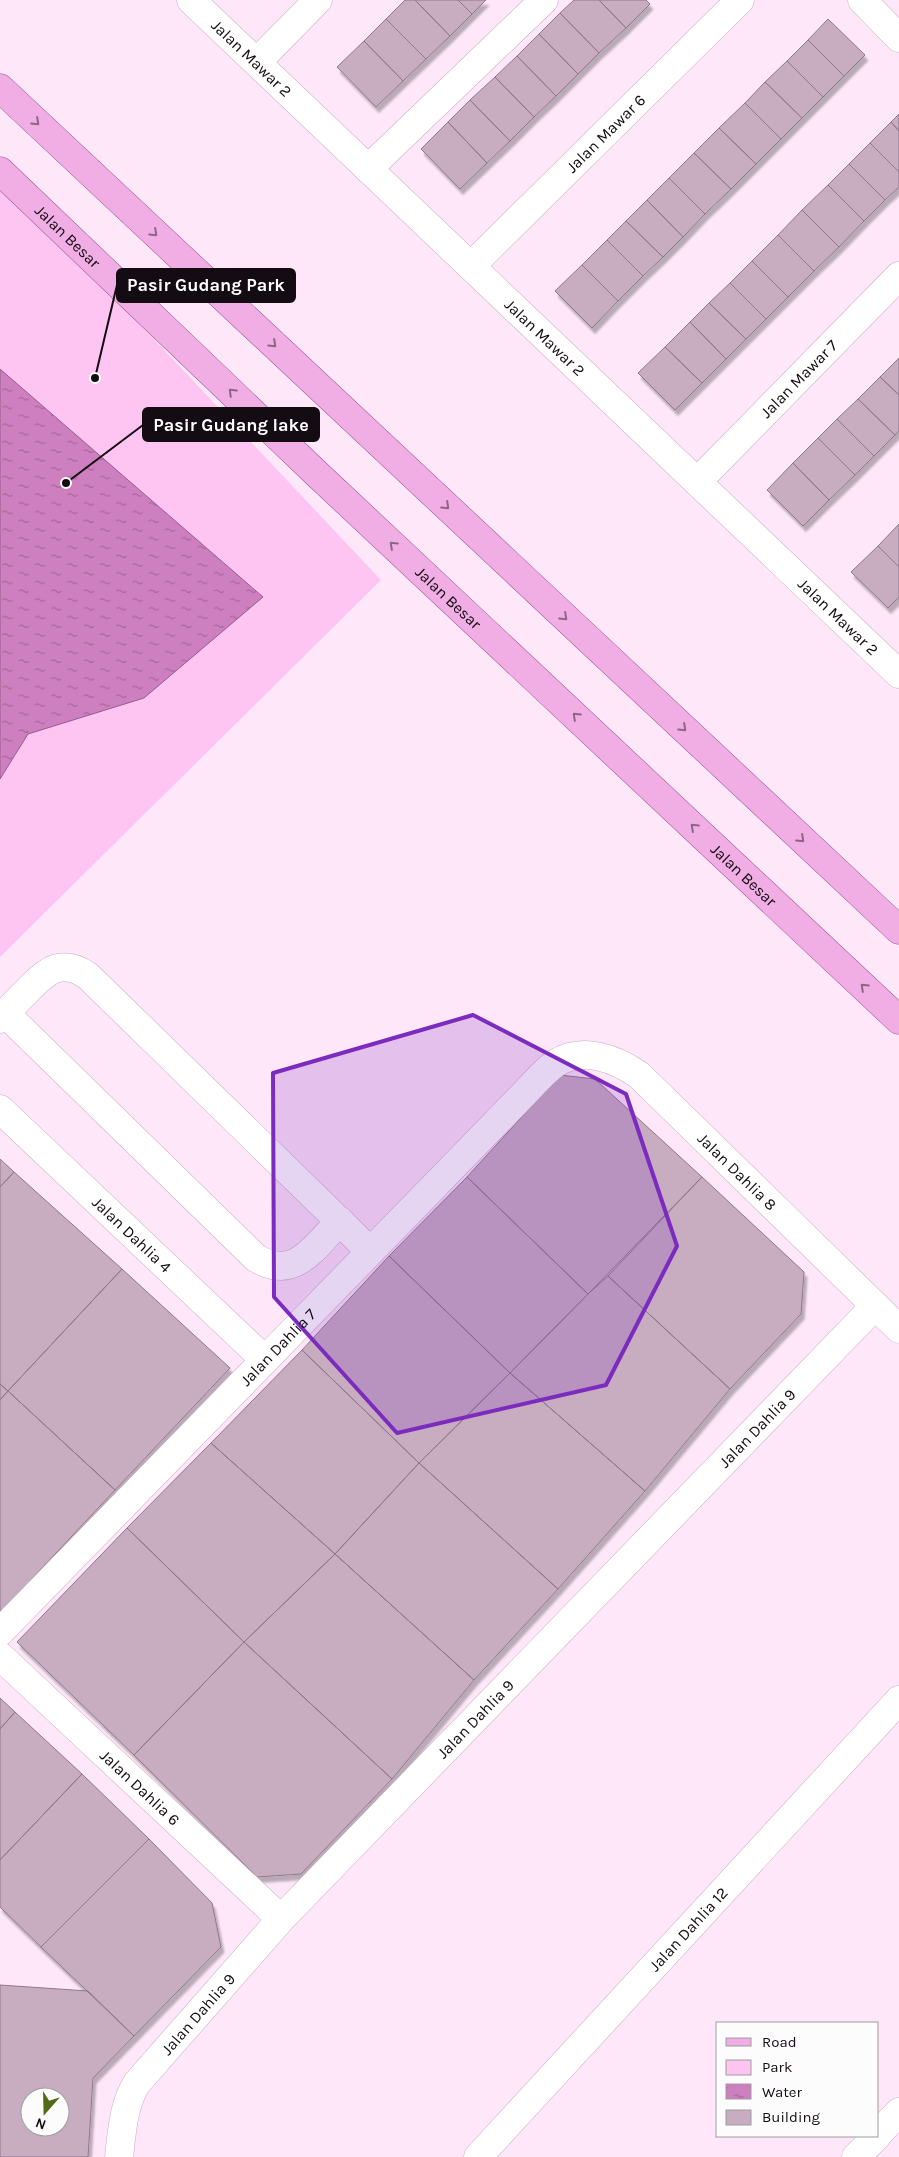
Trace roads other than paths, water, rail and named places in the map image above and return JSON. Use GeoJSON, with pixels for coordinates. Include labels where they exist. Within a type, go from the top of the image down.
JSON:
{"type":"FeatureCollection","features":[{"type":"Feature","properties":{"kind":"main road"},"geometry":{"type":"LineString","coordinates":[[0,88],[899,930]]}},
{"type":"Feature","properties":{"kind":"main road","name":"Jalan Besar"},"geometry":{"type":"LineString","coordinates":[[0,171],[317,474],[899,1020]]}},
{"type":"Feature","properties":{"kind":"street","name":"Jalan Mawar 2"},"geometry":{"type":"LineString","coordinates":[[192,0],[899,674]]}},
{"type":"Feature","properties":{"kind":"street"},"geometry":{"type":"LineString","coordinates":[[257,62],[318,0]]}},
{"type":"Feature","properties":{"kind":"street"},"geometry":{"type":"LineString","coordinates":[[368,169],[544,0]]}},
{"type":"Feature","properties":{"kind":"street","name":"Jalan Mawar 6"},"geometry":{"type":"LineString","coordinates":[[471,266],[740,0]]}},
{"type":"Feature","properties":{"kind":"street"},"geometry":{"type":"LineString","coordinates":[[862,0],[899,38]]}},
{"type":"Feature","properties":{"kind":"street","name":"Jalan Mawar 7"},"geometry":{"type":"LineString","coordinates":[[697,482],[899,276]]}},
{"type":"Feature","properties":{"kind":"street"},"geometry":{"type":"LineString","coordinates":[[340,1221],[304,1258],[293,1265],[280,1267],[268,1265],[256,1258],[3,1016],[41,976],[52,969],[65,966],[78,969],[88,976],[370,1250]]}},
{"type":"Feature","properties":{"kind":"street","name":"Jalan Dahlia 8"},"geometry":{"type":"LineString","coordinates":[[556,1063],[580,1056],[601,1056],[622,1063],[639,1075],[899,1329]]}},
{"type":"Feature","properties":{"kind":"street","name":"Jalan Dahlia 7"},"geometry":{"type":"LineString","coordinates":[[0,1632],[370,1250],[556,1063]]}},
{"type":"Feature","properties":{"kind":"street","name":"Jalan Dahlia 4"},"geometry":{"type":"LineString","coordinates":[[0,1109],[265,1360]]}},
{"type":"Feature","properties":{"kind":"street","name":"Jalan Dahlia 9"},"geometry":{"type":"LineString","coordinates":[[119,2157],[126,2104],[137,2083],[281,1919],[875,1306]]}},
{"type":"Feature","properties":{"kind":"street","name":"Jalan Dahlia 6"},"geometry":{"type":"LineString","coordinates":[[0,1656],[281,1919]]}},
{"type":"Feature","properties":{"kind":"street","name":"Jalan Dahlia 12"},"geometry":{"type":"LineString","coordinates":[[478,2157],[899,1700]]}},
{"type":"Feature","properties":{"kind":"street"},"geometry":{"type":"LineString","coordinates":[[879,2133],[899,2112]]}},
{"type":"Feature","properties":{"kind":"street"},"geometry":{"type":"LineString","coordinates":[[856,2157],[875,2137]]}},
{"type":"Feature","properties":{"kind":"water"},"geometry":{"type":"Polygon","coordinates":[[[0,369],[263,597],[144,698],[28,734],[0,779],[0,369]]]}},
{"type":"Feature","properties":{"kind":"place","name":"Pasir Gudang Park"},"geometry":{"type":"Point","coordinates":[95,378]}},
{"type":"Feature","properties":{"kind":"place","name":"Pasir Gudang lake"},"geometry":{"type":"Point","coordinates":[66,483]}}]}
